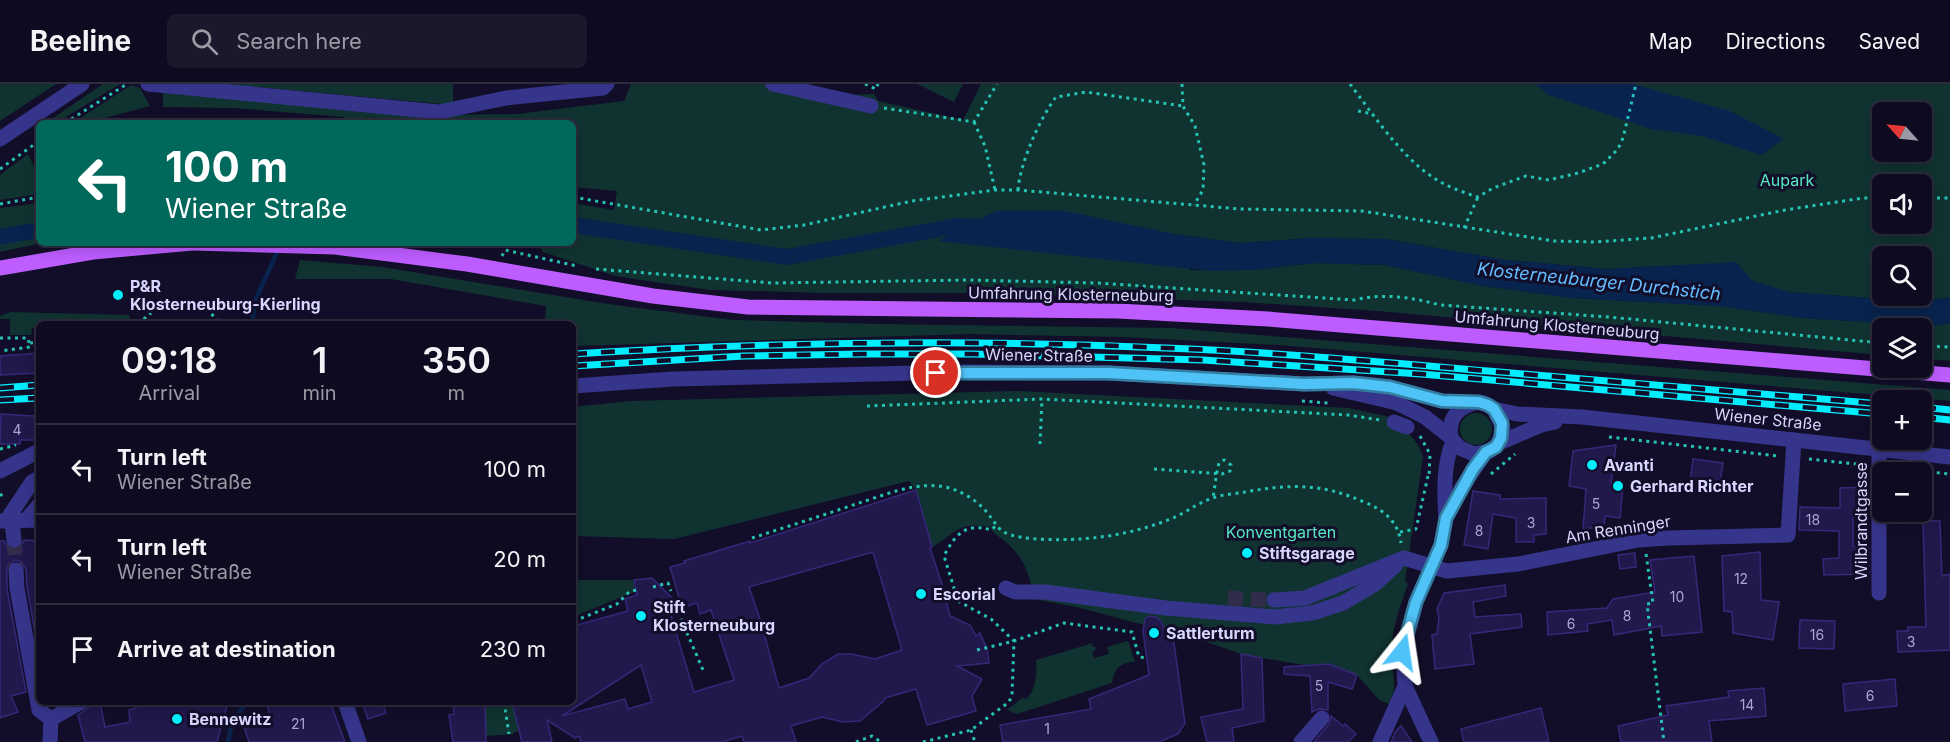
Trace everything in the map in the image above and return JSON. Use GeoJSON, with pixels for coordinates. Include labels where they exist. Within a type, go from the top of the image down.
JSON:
{"type":"FeatureCollection","features":[{"type":"Feature","properties":{"kind":"main road","name":"Umfahrung Klosterneuburg"},"geometry":{"type":"LineString","coordinates":[[0,268],[93,252],[160,246]]}},
{"type":"Feature","properties":{"kind":"main road","name":"Umfahrung Klosterneuburg"},"geometry":{"type":"LineString","coordinates":[[321,246],[467,264],[653,296],[748,307],[1118,310],[1256,318],[1950,375]]}},
{"type":"Feature","properties":{"kind":"street"},"geometry":{"type":"LineString","coordinates":[[0,139],[82,84]]}},
{"type":"Feature","properties":{"kind":"street"},"geometry":{"type":"LineString","coordinates":[[148,84],[439,112],[506,98],[603,88],[607,84]]}},
{"type":"Feature","properties":{"kind":"street"},"geometry":{"type":"LineString","coordinates":[[773,84],[871,105]]}},
{"type":"Feature","properties":{"kind":"street","name":"Wiener Straße"},"geometry":{"type":"LineString","coordinates":[[576,386],[673,380],[958,372],[1109,373],[1325,385],[1353,383],[1390,387],[1442,401],[1484,403],[1494,409],[1527,415],[1582,417],[1872,448]]}},
{"type":"Feature","properties":{"kind":"street","name":"Wiener Straße"},"geometry":{"type":"LineString","coordinates":[[1325,385],[1339,391],[1397,403],[1425,417],[1468,453],[1486,452],[1499,443],[1541,425],[1582,417]]}},
{"type":"Feature","properties":{"kind":"street"},"geometry":{"type":"LineString","coordinates":[[1431,742],[1405,686],[1402,652],[1416,602],[1441,545],[1446,518],[1445,483],[1452,440],[1450,427],[1453,417],[1460,408],[1471,404]]}},
{"type":"Feature","properties":{"kind":"street"},"geometry":{"type":"LineString","coordinates":[[1494,409],[1503,428],[1499,443]]}},
{"type":"Feature","properties":{"kind":"street","name":"Am Renninger"},"geometry":{"type":"LineString","coordinates":[[1404,558],[1447,571],[1518,564],[1644,540],[1788,535],[1794,440]]}},
{"type":"Feature","properties":{"kind":"street","name":"Wiener Straße"},"geometry":{"type":"LineString","coordinates":[[1888,450],[1950,457]]}},
{"type":"Feature","properties":{"kind":"street"},"geometry":{"type":"LineString","coordinates":[[1446,518],[1467,478],[1486,452]]}},
{"type":"Feature","properties":{"kind":"street"},"geometry":{"type":"LineString","coordinates":[[0,471],[36,453]]}},
{"type":"Feature","properties":{"kind":"street"},"geometry":{"type":"LineString","coordinates":[[14,540],[17,521],[32,482],[36,480]]}},
{"type":"Feature","properties":{"kind":"street"},"geometry":{"type":"LineString","coordinates":[[17,521],[36,507]]}},
{"type":"Feature","properties":{"kind":"street","name":"Wilbrandtgasse"},"geometry":{"type":"LineString","coordinates":[[1879,522],[1879,593]]}},
{"type":"Feature","properties":{"kind":"street"},"geometry":{"type":"LineString","coordinates":[[1006,588],[1016,592],[1045,592],[1166,608],[1275,617],[1312,613],[1343,603],[1376,585],[1404,558]]}},
{"type":"Feature","properties":{"kind":"street"},"geometry":{"type":"LineString","coordinates":[[1274,600],[1305,598],[1404,558]]}},
{"type":"Feature","properties":{"kind":"street"},"geometry":{"type":"LineString","coordinates":[[16,570],[17,588],[36,693]]}},
{"type":"Feature","properties":{"kind":"street"},"geometry":{"type":"LineString","coordinates":[[1380,742],[1405,686]]}},
{"type":"Feature","properties":{"kind":"street"},"geometry":{"type":"LineString","coordinates":[[38,705],[39,710],[51,719]]}},
{"type":"Feature","properties":{"kind":"street"},"geometry":{"type":"LineString","coordinates":[[51,719],[76,705]]}},
{"type":"Feature","properties":{"kind":"street"},"geometry":{"type":"LineString","coordinates":[[346,705],[359,742]]}},
{"type":"Feature","properties":{"kind":"street"},"geometry":{"type":"LineString","coordinates":[[1300,742],[1322,718]]}},
{"type":"Feature","properties":{"kind":"street"},"geometry":{"type":"LineString","coordinates":[[50,742],[51,719]]}},
{"type":"Feature","properties":{"kind":"path"},"geometry":{"type":"LineString","coordinates":[[70,120],[127,84]]}},
{"type":"Feature","properties":{"kind":"path"},"geometry":{"type":"LineString","coordinates":[[865,84],[876,89],[878,84]]}},
{"type":"Feature","properties":{"kind":"path"},"geometry":{"type":"LineString","coordinates":[[974,122],[997,84]]}},
{"type":"Feature","properties":{"kind":"path"},"geometry":{"type":"LineString","coordinates":[[1182,84],[1183,106],[1195,126],[1204,165],[1203,190],[1194,205]]}},
{"type":"Feature","properties":{"kind":"path"},"geometry":{"type":"LineString","coordinates":[[1350,84],[1389,136],[1429,176],[1452,188],[1478,197]]}},
{"type":"Feature","properties":{"kind":"path"},"geometry":{"type":"LineString","coordinates":[[1464,228],[1478,197],[1493,189],[1526,176],[1549,180],[1603,164],[1618,149],[1623,138],[1636,84]]}},
{"type":"Feature","properties":{"kind":"path"},"geometry":{"type":"LineString","coordinates":[[1018,190],[1019,175],[1046,111],[1056,97],[1086,92],[1183,106]]}},
{"type":"Feature","properties":{"kind":"path"},"geometry":{"type":"LineString","coordinates":[[871,105],[974,122]]}},
{"type":"Feature","properties":{"kind":"path"},"geometry":{"type":"LineString","coordinates":[[1358,111],[1375,115]]}},
{"type":"Feature","properties":{"kind":"path"},"geometry":{"type":"LineString","coordinates":[[974,122],[985,146],[995,190]]}},
{"type":"Feature","properties":{"kind":"path"},"geometry":{"type":"LineString","coordinates":[[0,169],[36,143]]}},
{"type":"Feature","properties":{"kind":"path"},"geometry":{"type":"LineString","coordinates":[[576,198],[761,230],[804,225],[912,201],[995,190],[1018,190],[1240,208],[1362,211],[1554,241],[1651,238],[1785,210],[1872,198]]}},
{"type":"Feature","properties":{"kind":"path"},"geometry":{"type":"LineString","coordinates":[[0,204],[36,198]]}},
{"type":"Feature","properties":{"kind":"path"},"geometry":{"type":"LineString","coordinates":[[1932,198],[1950,198]]}},
{"type":"Feature","properties":{"kind":"path"},"geometry":{"type":"LineString","coordinates":[[542,259],[582,267]]}},
{"type":"Feature","properties":{"kind":"path"},"geometry":{"type":"LineString","coordinates":[[592,268],[772,283],[968,280],[1059,282],[1354,300],[1370,296],[1413,298],[1440,305],[1609,317],[1872,342]]}},
{"type":"Feature","properties":{"kind":"path"},"geometry":{"type":"LineString","coordinates":[[206,309],[219,321]]}},
{"type":"Feature","properties":{"kind":"path"},"geometry":{"type":"LineString","coordinates":[[142,321],[151,313]]}},
{"type":"Feature","properties":{"kind":"path"},"geometry":{"type":"LineString","coordinates":[[0,338],[28,338],[30,343]]}},
{"type":"Feature","properties":{"kind":"path"},"geometry":{"type":"LineString","coordinates":[[30,343],[36,342]]}},
{"type":"Feature","properties":{"kind":"path"},"geometry":{"type":"LineString","coordinates":[[0,351],[30,347],[30,343]]}},
{"type":"Feature","properties":{"kind":"path"},"geometry":{"type":"LineString","coordinates":[[1932,346],[1950,347]]}},
{"type":"Feature","properties":{"kind":"path"},"geometry":{"type":"LineString","coordinates":[[867,406],[1042,399],[1348,416],[1400,425],[1419,433],[1430,454],[1428,477],[1416,529],[1400,532]]}},
{"type":"Feature","properties":{"kind":"path"},"geometry":{"type":"LineString","coordinates":[[1040,444],[1042,399]]}},
{"type":"Feature","properties":{"kind":"path"},"geometry":{"type":"LineString","coordinates":[[1300,401],[1331,404]]}},
{"type":"Feature","properties":{"kind":"path"},"geometry":{"type":"LineString","coordinates":[[1598,436],[1872,465]]}},
{"type":"Feature","properties":{"kind":"path"},"geometry":{"type":"LineString","coordinates":[[1487,477],[1519,449]]}},
{"type":"Feature","properties":{"kind":"path"},"geometry":{"type":"LineString","coordinates":[[1154,469],[1222,474],[1230,471],[1231,465],[1224,460],[1219,463],[1218,467],[1216,477],[1213,498]]}},
{"type":"Feature","properties":{"kind":"path"},"geometry":{"type":"LineString","coordinates":[[1932,472],[1950,474]]}},
{"type":"Feature","properties":{"kind":"path"},"geometry":{"type":"LineString","coordinates":[[1428,477],[1435,479]]}},
{"type":"Feature","properties":{"kind":"path"},"geometry":{"type":"LineString","coordinates":[[752,538],[908,488],[939,486],[962,493],[978,504],[996,526],[1006,534],[1079,539],[1107,537],[1141,529],[1173,518],[1213,498],[1298,485],[1328,488],[1380,508],[1395,523],[1400,532],[1404,558]]}},
{"type":"Feature","properties":{"kind":"path"},"geometry":{"type":"LineString","coordinates":[[0,496],[4,492]]}},
{"type":"Feature","properties":{"kind":"path"},"geometry":{"type":"LineString","coordinates":[[923,742],[971,730],[1009,702],[1012,695],[1014,641],[991,619],[958,601],[944,556],[954,537],[966,530],[977,527],[991,530],[996,526]]}},
{"type":"Feature","properties":{"kind":"path"},"geometry":{"type":"LineString","coordinates":[[1644,540],[1653,603],[1647,604],[1649,625],[1665,742]]}},
{"type":"Feature","properties":{"kind":"path"},"geometry":{"type":"LineString","coordinates":[[653,587],[668,583],[670,591]]}},
{"type":"Feature","properties":{"kind":"path"},"geometry":{"type":"LineString","coordinates":[[576,620],[616,604],[629,592],[636,590]]}},
{"type":"Feature","properties":{"kind":"path"},"geometry":{"type":"LineString","coordinates":[[675,605],[703,670]]}},
{"type":"Feature","properties":{"kind":"path"},"geometry":{"type":"LineString","coordinates":[[977,650],[1014,641],[1064,623],[1132,632],[1139,657],[1147,658]]}},
{"type":"Feature","properties":{"kind":"path"},"geometry":{"type":"LineString","coordinates":[[504,705],[509,734]]}},
{"type":"Feature","properties":{"kind":"path"},"geometry":{"type":"LineString","coordinates":[[971,730],[975,742]]}},
{"type":"Feature","properties":{"kind":"path"},"geometry":{"type":"LineString","coordinates":[[856,742],[872,736],[881,742]]}},
{"type":"Feature","properties":{"kind":"green space"},"geometry":{"type":"Polygon","coordinates":[[[0,84],[56,84],[0,121],[0,84]]]}},
{"type":"Feature","properties":{"kind":"green space"},"geometry":{"type":"Polygon","coordinates":[[[103,84],[120,84],[61,120],[50,120],[103,84]]]}},
{"type":"Feature","properties":{"kind":"green space"},"geometry":{"type":"Polygon","coordinates":[[[223,84],[453,84],[453,105],[223,84]]]}},
{"type":"Feature","properties":{"kind":"green space","name":"Aupark"},"geometry":{"type":"Polygon","coordinates":[[[631,84],[806,84],[843,95],[874,94],[878,101],[963,120],[981,84],[1950,84],[1950,298],[1932,299],[1932,246],[1872,246],[1872,298],[1789,292],[1685,265],[1607,269],[1506,260],[1385,239],[1311,238],[1240,243],[1174,234],[1190,270],[1251,270],[1314,263],[1385,265],[1484,286],[1572,298],[1720,306],[1803,318],[1872,322],[1872,354],[1378,311],[1243,302],[973,293],[710,290],[615,276],[543,252],[540,246],[576,246],[576,204],[614,210],[617,191],[576,187],[576,120],[344,120],[344,117],[233,108],[163,107],[163,93],[452,115],[517,114],[624,101],[631,84]]]}},
{"type":"Feature","properties":{"kind":"green space"},"geometry":{"type":"Polygon","coordinates":[[[917,84],[963,84],[954,102],[917,84]]]}},
{"type":"Feature","properties":{"kind":"green space"},"geometry":{"type":"Polygon","coordinates":[[[131,85],[140,88],[150,106],[97,120],[78,120],[131,85]]]}},
{"type":"Feature","properties":{"kind":"green space"},"geometry":{"type":"Polygon","coordinates":[[[28,154],[36,171],[36,194],[0,200],[0,175],[28,154]]]}},
{"type":"Feature","properties":{"kind":"green space"},"geometry":{"type":"Polygon","coordinates":[[[36,203],[36,244],[0,252],[0,208],[36,203]]]}},
{"type":"Feature","properties":{"kind":"green space"},"geometry":{"type":"Polygon","coordinates":[[[300,260],[382,267],[608,304],[733,320],[1170,328],[1950,390],[1950,401],[1932,399],[1932,390],[1872,390],[1872,394],[1279,345],[1122,337],[969,334],[576,346],[576,321],[545,321],[546,306],[391,279],[295,279],[300,260]]]}},
{"type":"Feature","properties":{"kind":"green space"},"geometry":{"type":"Polygon","coordinates":[[[10,312],[129,315],[130,321],[36,321],[36,328],[32,328],[31,335],[10,335],[10,319],[0,319],[0,316],[10,312]]]}},
{"type":"Feature","properties":{"kind":"green space"},"geometry":{"type":"Polygon","coordinates":[[[1950,323],[1950,361],[1932,359],[1932,326],[1950,323]]]}},
{"type":"Feature","properties":{"kind":"green space","name":"Konventgarten"},"geometry":{"type":"Polygon","coordinates":[[[1019,391],[1348,408],[1395,418],[1415,441],[1423,457],[1405,581],[1408,584],[1392,639],[1391,658],[1394,685],[1392,697],[1389,704],[1379,700],[1357,675],[1329,664],[1304,665],[1262,658],[1241,654],[1210,643],[1165,635],[1161,622],[1150,615],[1145,619],[1144,625],[1077,607],[1033,599],[1031,583],[1023,562],[990,527],[971,526],[958,529],[932,547],[916,490],[909,481],[674,539],[576,536],[576,407],[630,401],[1019,391]]]}},
{"type":"Feature","properties":{"kind":"green space"},"geometry":{"type":"Polygon","coordinates":[[[1476,413],[1487,418],[1492,429],[1487,440],[1476,445],[1465,440],[1460,429],[1465,418],[1476,413]]]}},
{"type":"Feature","properties":{"kind":"green space"},"geometry":{"type":"Polygon","coordinates":[[[576,580],[634,580],[634,592],[576,616],[576,580]]]}},
{"type":"Feature","properties":{"kind":"green space"},"geometry":{"type":"Polygon","coordinates":[[[1128,641],[1135,662],[1125,663],[1119,667],[1112,683],[1017,714],[1007,710],[1022,698],[1026,699],[1032,691],[1036,676],[1036,660],[1093,643],[1092,646],[1097,648],[1092,652],[1094,658],[1109,654],[1107,647],[1128,641]]]}},
{"type":"Feature","properties":{"kind":"green space"},"geometry":{"type":"Polygon","coordinates":[[[513,705],[521,731],[514,732],[514,734],[486,736],[486,706],[513,705]]]}},
{"type":"Feature","properties":{"kind":"water"},"geometry":{"type":"Polygon","coordinates":[[[1536,84],[1633,84],[1730,111],[1784,139],[1761,155],[1702,136],[1651,129],[1549,95],[1536,84]]]}},
{"type":"Feature","properties":{"kind":"water"},"geometry":{"type":"Polygon","coordinates":[[[996,211],[1065,211],[1174,234],[1240,243],[1311,238],[1385,239],[1506,260],[1607,269],[1736,262],[1753,281],[1789,292],[1872,298],[1872,306],[1932,306],[1932,299],[1950,298],[1950,323],[1932,326],[1932,318],[1872,318],[1872,322],[1803,318],[1720,306],[1572,298],[1484,286],[1385,265],[1314,263],[1251,270],[1211,271],[938,241],[996,211]]]}},
{"type":"Feature","properties":{"kind":"building"},"geometry":{"type":"Polygon","coordinates":[[[36,353],[36,373],[0,375],[0,356],[36,353]]]}},
{"type":"Feature","properties":{"kind":"building"},"geometry":{"type":"Polygon","coordinates":[[[1,414],[34,416],[35,440],[20,440],[20,444],[0,444],[1,414]]]}},
{"type":"Feature","properties":{"kind":"building"},"geometry":{"type":"Polygon","coordinates":[[[1616,445],[1611,483],[1623,485],[1620,518],[1605,516],[1604,526],[1583,529],[1586,489],[1569,486],[1573,451],[1616,445]]]}},
{"type":"Feature","properties":{"kind":"building"},"geometry":{"type":"Polygon","coordinates":[[[1693,459],[1723,463],[1719,487],[1690,483],[1693,459]]]}},
{"type":"Feature","properties":{"kind":"building"},"geometry":{"type":"Polygon","coordinates":[[[1867,487],[1867,517],[1853,517],[1853,546],[1869,546],[1869,574],[1824,575],[1823,559],[1839,558],[1839,531],[1799,530],[1800,507],[1840,508],[1840,488],[1867,487]]]}},
{"type":"Feature","properties":{"kind":"building","name":"Stift Klosterneuburg"},"geometry":{"type":"Polygon","coordinates":[[[916,490],[950,616],[970,625],[976,636],[980,633],[987,649],[989,663],[957,666],[982,679],[972,696],[976,711],[927,725],[916,689],[885,698],[860,721],[843,722],[822,717],[791,726],[796,742],[744,742],[742,736],[722,742],[581,742],[579,736],[575,738],[547,720],[552,742],[522,742],[513,705],[576,705],[576,625],[628,611],[625,599],[637,595],[634,580],[652,578],[682,608],[670,567],[916,490]],[[873,552],[749,587],[779,688],[809,678],[822,664],[838,654],[875,659],[902,650],[873,552]],[[697,603],[670,612],[694,692],[734,680],[711,610],[700,614],[697,603]],[[641,665],[562,716],[625,699],[628,709],[652,702],[641,665]]]}},
{"type":"Feature","properties":{"kind":"building"},"geometry":{"type":"Polygon","coordinates":[[[1473,491],[1500,495],[1500,499],[1546,498],[1546,534],[1534,535],[1534,542],[1516,542],[1516,518],[1493,514],[1488,549],[1464,545],[1473,491]]]}},
{"type":"Feature","properties":{"kind":"building"},"geometry":{"type":"Polygon","coordinates":[[[1940,521],[1942,576],[1950,574],[1950,650],[1898,652],[1897,631],[1908,631],[1908,627],[1926,627],[1923,522],[1940,521]]]}},
{"type":"Feature","properties":{"kind":"building"},"geometry":{"type":"Polygon","coordinates":[[[24,540],[36,541],[36,638],[26,569],[21,562],[15,560],[7,566],[7,589],[26,692],[11,696],[18,712],[0,718],[0,541],[4,541],[14,550],[20,547],[24,540]]]}},
{"type":"Feature","properties":{"kind":"building"},"geometry":{"type":"Polygon","coordinates":[[[1760,552],[1761,600],[1779,602],[1773,640],[1733,633],[1732,612],[1724,611],[1722,556],[1760,552]]]}},
{"type":"Feature","properties":{"kind":"building"},"geometry":{"type":"Polygon","coordinates":[[[1635,553],[1636,567],[1620,569],[1618,555],[1635,553]]]}},
{"type":"Feature","properties":{"kind":"building"},"geometry":{"type":"Polygon","coordinates":[[[1694,556],[1702,632],[1662,636],[1661,626],[1614,635],[1612,620],[1587,624],[1588,631],[1548,635],[1547,612],[1607,608],[1613,599],[1655,592],[1650,560],[1694,556]]]}},
{"type":"Feature","properties":{"kind":"building"},"geometry":{"type":"Polygon","coordinates":[[[1505,585],[1506,596],[1473,602],[1475,617],[1521,614],[1522,627],[1470,634],[1474,664],[1435,669],[1432,635],[1437,634],[1439,618],[1437,609],[1444,593],[1505,585]]]}},
{"type":"Feature","properties":{"kind":"building"},"geometry":{"type":"Polygon","coordinates":[[[1149,616],[1161,621],[1167,635],[1173,636],[1185,723],[1178,734],[1159,742],[1003,742],[1000,725],[1091,709],[1089,699],[1149,675],[1143,631],[1145,619],[1149,616]]]}},
{"type":"Feature","properties":{"kind":"building"},"geometry":{"type":"Polygon","coordinates":[[[1800,620],[1835,621],[1834,649],[1799,648],[1800,620]]]}},
{"type":"Feature","properties":{"kind":"building"},"geometry":{"type":"Polygon","coordinates":[[[1241,654],[1262,658],[1264,721],[1232,728],[1234,742],[1207,742],[1201,717],[1243,709],[1241,654]]]}},
{"type":"Feature","properties":{"kind":"building"},"geometry":{"type":"Polygon","coordinates":[[[1329,664],[1357,675],[1352,689],[1328,682],[1328,710],[1319,709],[1312,712],[1310,676],[1284,674],[1284,667],[1329,664]]]}},
{"type":"Feature","properties":{"kind":"building"},"geometry":{"type":"Polygon","coordinates":[[[1895,679],[1897,706],[1845,711],[1843,684],[1895,679]]]}},
{"type":"Feature","properties":{"kind":"building"},"geometry":{"type":"Polygon","coordinates":[[[1764,688],[1766,716],[1709,721],[1712,742],[1621,742],[1618,726],[1668,715],[1666,706],[1729,697],[1728,691],[1764,688]]]}},
{"type":"Feature","properties":{"kind":"building","name":"Bennewitz"},"geometry":{"type":"Polygon","coordinates":[[[90,705],[101,705],[105,727],[130,722],[129,710],[136,708],[136,705],[227,705],[217,742],[85,742],[78,715],[90,705]]]}},
{"type":"Feature","properties":{"kind":"building"},"geometry":{"type":"Polygon","coordinates":[[[267,705],[331,705],[345,742],[249,742],[244,727],[271,718],[267,705]]]}},
{"type":"Feature","properties":{"kind":"building"},"geometry":{"type":"Polygon","coordinates":[[[363,705],[383,705],[386,713],[368,719],[363,705]]]}},
{"type":"Feature","properties":{"kind":"building"},"geometry":{"type":"Polygon","coordinates":[[[453,705],[485,705],[486,742],[453,742],[449,715],[454,714],[453,705]]]}},
{"type":"Feature","properties":{"kind":"building"},"geometry":{"type":"Polygon","coordinates":[[[1541,708],[1549,742],[1464,742],[1461,729],[1541,708]]]}},
{"type":"Feature","properties":{"kind":"building"},"geometry":{"type":"Polygon","coordinates":[[[1331,716],[1356,734],[1348,742],[1314,742],[1329,724],[1331,716]]]}},
{"type":"Feature","properties":{"kind":"building"},"geometry":{"type":"Polygon","coordinates":[[[1401,726],[1412,742],[1391,742],[1401,726]]]}},
{"type":"Feature","properties":{"kind":"waterway","name":"Klosterneuburger Durchstich"},"geometry":{"type":"LineString","coordinates":[[576,225],[787,257],[956,226],[987,227]]}},
{"type":"Feature","properties":{"kind":"waterway","name":"Klosterneuburger Durchstich"},"geometry":{"type":"LineString","coordinates":[[0,237],[36,231]]}},
{"type":"Feature","properties":{"kind":"waterway"},"geometry":{"type":"LineString","coordinates":[[252,321],[255,301],[279,248]]}},
{"type":"Feature","properties":{"kind":"waterway"},"geometry":{"type":"LineString","coordinates":[[228,742],[232,722],[245,705]]}},
{"type":"Feature","properties":{"kind":"tunnel"},"geometry":{"type":"LineString","coordinates":[[14,540],[16,570]]}},
{"type":"Feature","properties":{"kind":"tunnel"},"geometry":{"type":"LineString","coordinates":[[1228,598],[1274,600]]}},
{"type":"Feature","properties":{"kind":"railway"},"geometry":{"type":"LineString","coordinates":[[576,354],[795,344],[1092,345],[1247,352],[1872,403]]}},
{"type":"Feature","properties":{"kind":"railway"},"geometry":{"type":"LineString","coordinates":[[576,366],[744,356],[861,354],[973,354],[1203,360],[1421,374],[1872,413]]}},
{"type":"Feature","properties":{"kind":"railway"},"geometry":{"type":"LineString","coordinates":[[0,388],[36,385]]}},
{"type":"Feature","properties":{"kind":"railway"},"geometry":{"type":"LineString","coordinates":[[0,400],[36,398]]}},
{"type":"Feature","properties":{"kind":"railway"},"geometry":{"type":"LineString","coordinates":[[1932,408],[1950,410]]}},
{"type":"Feature","properties":{"kind":"railway"},"geometry":{"type":"LineString","coordinates":[[1932,418],[1950,420]]}},
{"type":"Feature","properties":{"kind":"place","name":"P&R Klosterneuburg-Kierling"},"geometry":{"type":"Point","coordinates":[118,295]}},
{"type":"Feature","properties":{"kind":"place","name":"Avanti"},"geometry":{"type":"Point","coordinates":[1592,465]}},
{"type":"Feature","properties":{"kind":"place","name":"Gerhard Richter"},"geometry":{"type":"Point","coordinates":[1618,486]}},
{"type":"Feature","properties":{"kind":"place","name":"Stiftsgarage"},"geometry":{"type":"Point","coordinates":[1247,553]}},
{"type":"Feature","properties":{"kind":"place","name":"Escorial"},"geometry":{"type":"Point","coordinates":[921,594]}},
{"type":"Feature","properties":{"kind":"place","name":"Stift Klosterneuburg"},"geometry":{"type":"Point","coordinates":[641,616]}},
{"type":"Feature","properties":{"kind":"place","name":"Sattlerturm"},"geometry":{"type":"Point","coordinates":[1154,633]}},
{"type":"Feature","properties":{"kind":"place","name":"Bennewitz"},"geometry":{"type":"Point","coordinates":[177,719]}},
{"type":"Feature","properties":{"kind":"route"},"geometry":{"type":"LineString","coordinates":[[936,373],[1109,373],[1325,385],[1353,383],[1390,387],[1442,401],[1471,404],[1479,402],[1488,405],[1498,414],[1502,423],[1501,438],[1496,447],[1486,452],[1473,469],[1446,518],[1441,545],[1416,602],[1402,652]]}}]}
